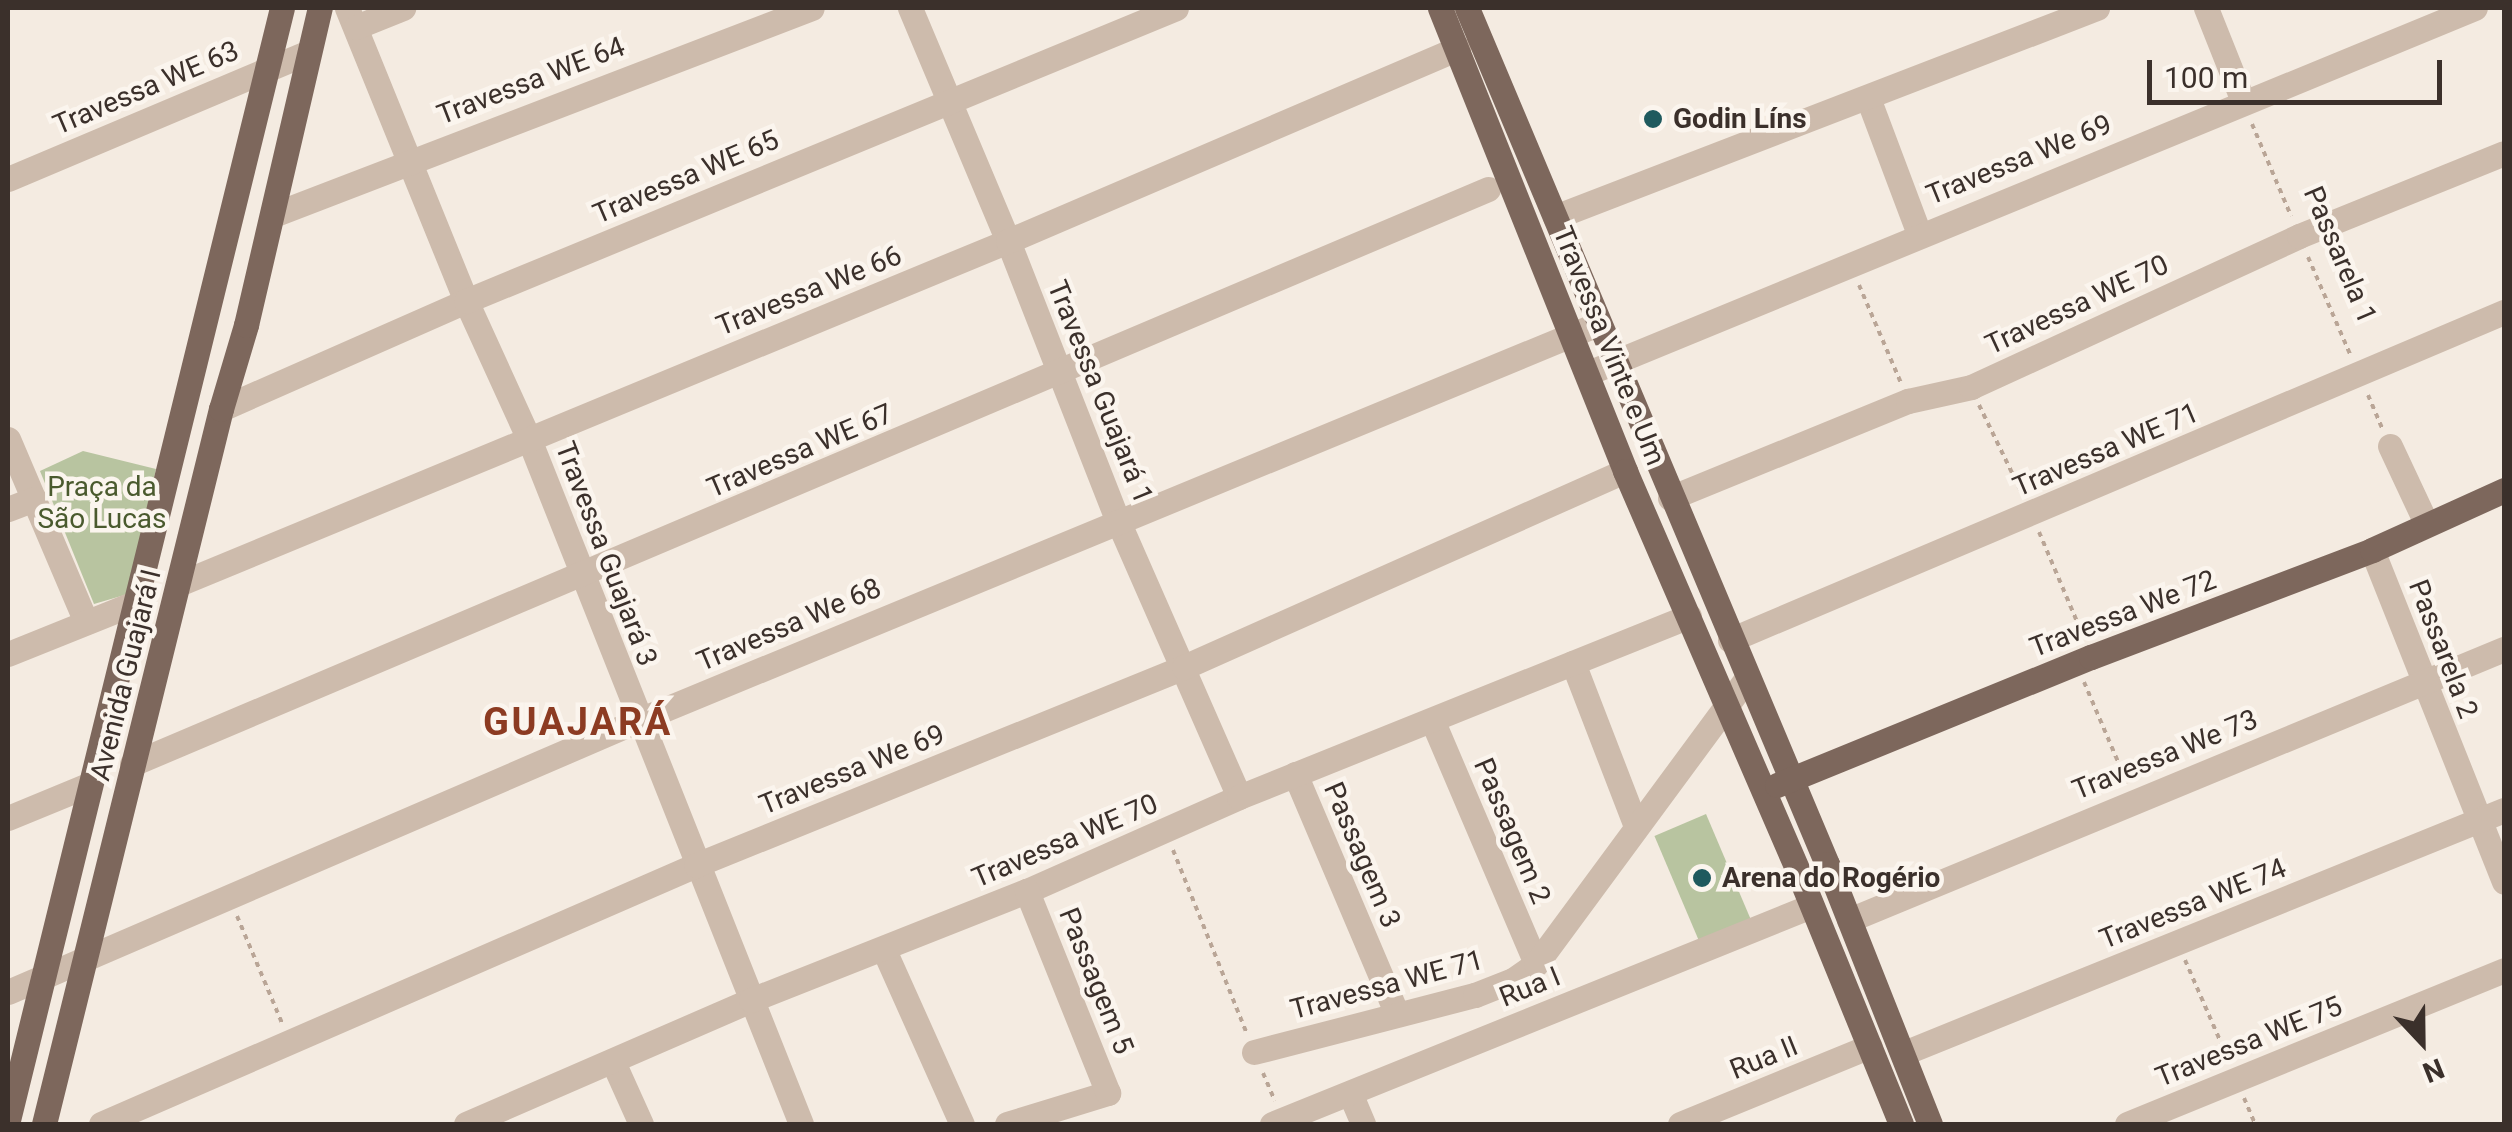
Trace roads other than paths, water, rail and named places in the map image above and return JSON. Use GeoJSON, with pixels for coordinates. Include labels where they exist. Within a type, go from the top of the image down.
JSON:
{"type":"FeatureCollection","features":[{"type":"Feature","properties":{"kind":"main road","name":"Avenida Guajará I"},"geometry":{"type":"LineString","coordinates":[[8,1120],[203,312],[282,8]]}},
{"type":"Feature","properties":{"kind":"main road","name":"Avenida Guajará I"},"geometry":{"type":"LineString","coordinates":[[44,1124],[88,960],[132,764],[181,584],[221,409],[273,215],[320,8]]}},
{"type":"Feature","properties":{"kind":"main road","name":"Travessa Vinte e Um"},"geometry":{"type":"LineString","coordinates":[[1440,8],[1625,471],[1901,1124]]}},
{"type":"Feature","properties":{"kind":"main road","name":"Travessa Vinte e Um"},"geometry":{"type":"LineString","coordinates":[[1467,8],[1849,920],[1930,1124]]}},
{"type":"Feature","properties":{"kind":"main road"},"geometry":{"type":"LineString","coordinates":[[1542,264],[1570,253]]}},
{"type":"Feature","properties":{"kind":"main road"},"geometry":{"type":"LineString","coordinates":[[1609,429],[1637,418]]}},
{"type":"Feature","properties":{"kind":"main road","name":"Travessa We 72"},"geometry":{"type":"LineString","coordinates":[[1762,791],[2372,550],[2504,490]]}},
{"type":"Feature","properties":{"kind":"street"},"geometry":{"type":"LineString","coordinates":[[351,17],[403,8]]}},
{"type":"Feature","properties":{"kind":"street","name":"Travessa WE 64"},"geometry":{"type":"LineString","coordinates":[[273,215],[410,159],[812,8]]}},
{"type":"Feature","properties":{"kind":"street","name":"Travessa Guajará 1"},"geometry":{"type":"LineString","coordinates":[[910,8],[1008,241],[1118,521],[1239,796]]}},
{"type":"Feature","properties":{"kind":"street","name":"Travessa WE 65"},"geometry":{"type":"LineString","coordinates":[[221,409],[466,300],[1176,8]]}},
{"type":"Feature","properties":{"kind":"street"},"geometry":{"type":"LineString","coordinates":[[1555,218],[2097,8]]}},
{"type":"Feature","properties":{"kind":"street"},"geometry":{"type":"LineString","coordinates":[[2206,8],[2243,101]]}},
{"type":"Feature","properties":{"kind":"street","name":"Travessa We 69"},"geometry":{"type":"LineString","coordinates":[[1588,373],[1849,262],[2475,8]]}},
{"type":"Feature","properties":{"kind":"street","name":"Travessa Guajará 3"},"geometry":{"type":"LineString","coordinates":[[351,17],[466,300],[529,439],[801,1124]]}},
{"type":"Feature","properties":{"kind":"street","name":"Travessa We 66"},"geometry":{"type":"LineString","coordinates":[[181,584],[1008,241],[1458,48]]}},
{"type":"Feature","properties":{"kind":"street","name":"Travessa WE 63"},"geometry":{"type":"LineString","coordinates":[[8,178],[307,53]]}},
{"type":"Feature","properties":{"kind":"street"},"geometry":{"type":"LineString","coordinates":[[1868,98],[1919,234]]}},
{"type":"Feature","properties":{"kind":"street","name":"Travessa WE 70"},"geometry":{"type":"LineString","coordinates":[[1670,498],[1908,401],[1971,387],[2299,236],[2504,152]]}},
{"type":"Feature","properties":{"kind":"street","name":"Travessa WE 67"},"geometry":{"type":"LineString","coordinates":[[132,764],[1488,189]]}},
{"type":"Feature","properties":{"kind":"street","name":"Travessa WE 71"},"geometry":{"type":"LineString","coordinates":[[1730,640],[2504,312]]}},
{"type":"Feature","properties":{"kind":"street","name":"Travessa We 68"},"geometry":{"type":"LineString","coordinates":[[8,992],[639,720],[1598,324]]}},
{"type":"Feature","properties":{"kind":"street"},"geometry":{"type":"LineString","coordinates":[[8,439],[86,622]]}},
{"type":"Feature","properties":{"kind":"street"},"geometry":{"type":"LineString","coordinates":[[2390,446],[2426,523]]}},
{"type":"Feature","properties":{"kind":"street","name":"Travessa We 69"},"geometry":{"type":"LineString","coordinates":[[101,1124],[696,866],[1184,667],[1625,471]]}},
{"type":"Feature","properties":{"kind":"street"},"geometry":{"type":"LineString","coordinates":[[8,509],[34,499]]}},
{"type":"Feature","properties":{"kind":"street","name":"Passarela 2"},"geometry":{"type":"LineString","coordinates":[[2372,550],[2504,882]]}},
{"type":"Feature","properties":{"kind":"street"},"geometry":{"type":"LineString","coordinates":[[8,654],[135,603]]}},
{"type":"Feature","properties":{"kind":"street","name":"Travessa WE 70"},"geometry":{"type":"LineString","coordinates":[[466,1124],[614,1064],[751,1000],[1027,891],[1166,832],[1239,796],[1433,722],[1689,616]]}},
{"type":"Feature","properties":{"kind":"street","name":"Travessa We 73"},"geometry":{"type":"LineString","coordinates":[[1849,920],[2504,649]]}},
{"type":"Feature","properties":{"kind":"street"},"geometry":{"type":"LineString","coordinates":[[1573,663],[1636,826]]}},
{"type":"Feature","properties":{"kind":"street","name":"Travessa WE 71"},"geometry":{"type":"LineString","coordinates":[[1254,1052],[1495,988],[1536,964],[1746,678]]}},
{"type":"Feature","properties":{"kind":"street","name":"Passagem 2"},"geometry":{"type":"LineString","coordinates":[[1433,722],[1536,964]]}},
{"type":"Feature","properties":{"kind":"street","name":"Passagem 3"},"geometry":{"type":"LineString","coordinates":[[1295,774],[1396,1014]]}},
{"type":"Feature","properties":{"kind":"street"},"geometry":{"type":"LineString","coordinates":[[8,818],[88,785]]}},
{"type":"Feature","properties":{"kind":"street","name":"Travessa WE 74"},"geometry":{"type":"LineString","coordinates":[[1904,1053],[2504,810]]}},
{"type":"Feature","properties":{"kind":"street","name":"Passagem 5"},"geometry":{"type":"LineString","coordinates":[[1007,1124],[1108,1093],[1027,891]]}},
{"type":"Feature","properties":{"kind":"street","name":"Rua I"},"geometry":{"type":"LineString","coordinates":[[1278,1122],[1811,906]]}},
{"type":"Feature","properties":{"kind":"street"},"geometry":{"type":"LineString","coordinates":[[884,950],[962,1124]]}},
{"type":"Feature","properties":{"kind":"street","name":"Travessa WE 75"},"geometry":{"type":"LineString","coordinates":[[2128,1124],[2504,970]]}},
{"type":"Feature","properties":{"kind":"street","name":"Rua II"},"geometry":{"type":"LineString","coordinates":[[1680,1124],[1870,1046]]}},
{"type":"Feature","properties":{"kind":"street"},"geometry":{"type":"LineString","coordinates":[[614,1064],[640,1124]]}},
{"type":"Feature","properties":{"kind":"street"},"geometry":{"type":"LineString","coordinates":[[1350,1093],[1363,1124]]}},
{"type":"Feature","properties":{"kind":"place","name":"Godin Líns"},"geometry":{"type":"Point","coordinates":[1653,119]}},
{"type":"Feature","properties":{"kind":"place","name":"Arena do Rogério"},"geometry":{"type":"Point","coordinates":[1702,878]}},
{"type":"Feature","properties":{"kind":"district","name":"GUAJARÁ"},"geometry":{"type":"Point","coordinates":[578,723]}},
{"type":"Feature","properties":{"kind":"park label","name":"Praça da São Lucas"},"geometry":{"type":"Point","coordinates":[102,503]}}]}
